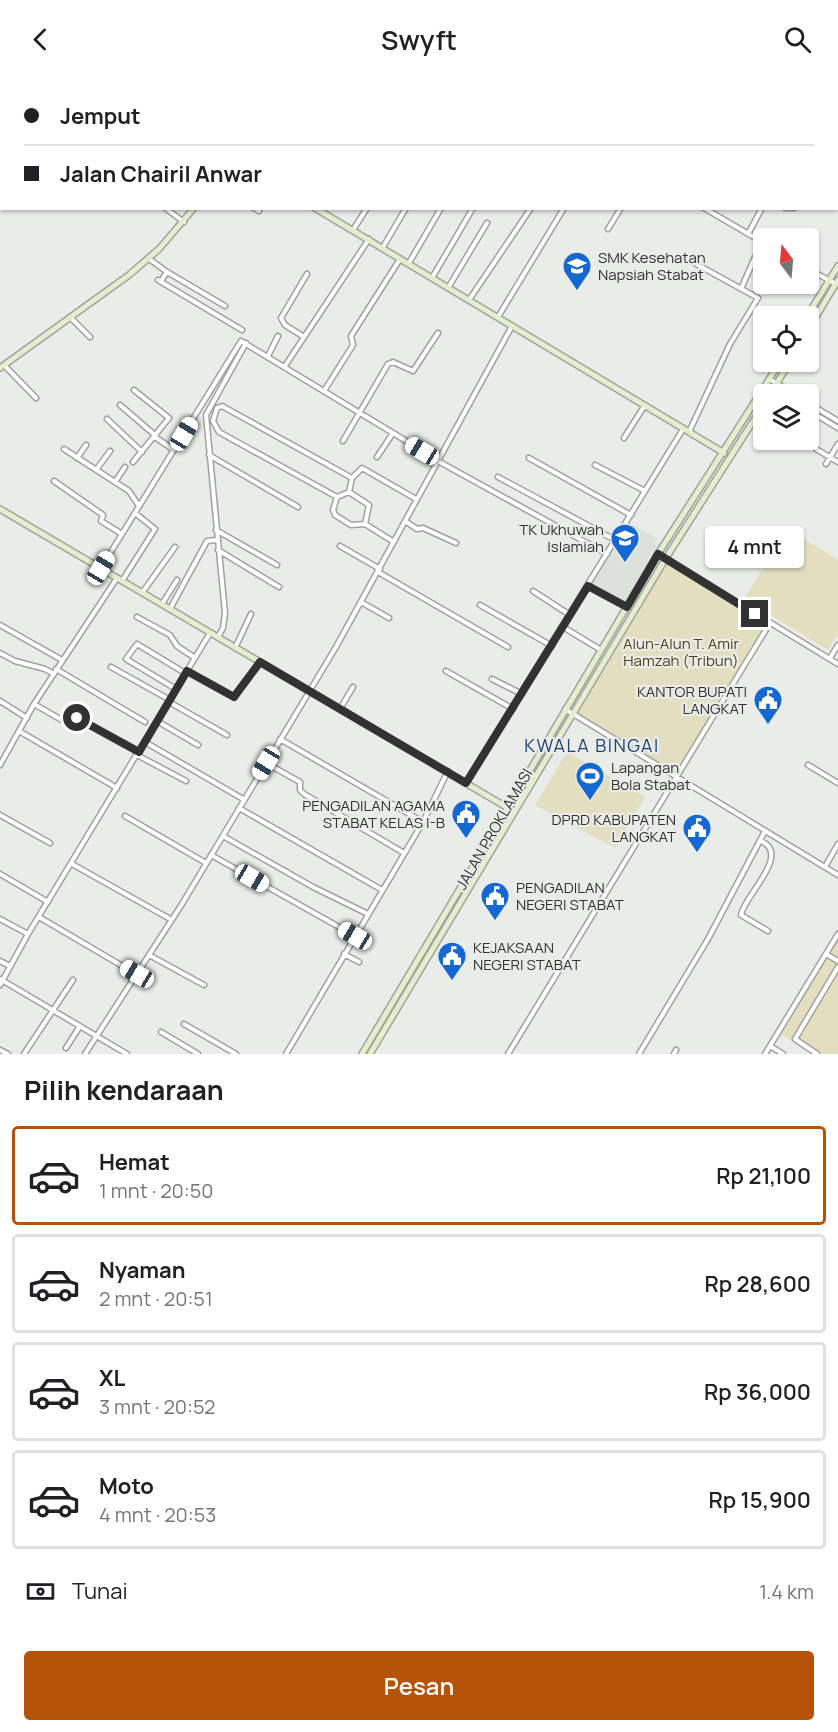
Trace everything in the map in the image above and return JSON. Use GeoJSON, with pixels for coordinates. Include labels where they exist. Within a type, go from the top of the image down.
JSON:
{"type":"FeatureCollection","features":[{"type":"Feature","properties":{"kind":"street"},"geometry":{"type":"LineString","coordinates":[[168,210],[184,222]]}},
{"type":"Feature","properties":{"kind":"street"},"geometry":{"type":"LineString","coordinates":[[36,398],[2,366],[69,316],[100,298],[148,258],[184,222],[193,210]]}},
{"type":"Feature","properties":{"kind":"street"},"geometry":{"type":"LineString","coordinates":[[318,210],[730,457]]}},
{"type":"Feature","properties":{"kind":"street"},"geometry":{"type":"LineString","coordinates":[[325,215],[328,210]]}},
{"type":"Feature","properties":{"kind":"street"},"geometry":{"type":"LineString","coordinates":[[353,230],[366,210]]}},
{"type":"Feature","properties":{"kind":"street"},"geometry":{"type":"LineString","coordinates":[[382,248],[405,210]]}},
{"type":"Feature","properties":{"kind":"street"},"geometry":{"type":"LineString","coordinates":[[409,263],[440,210]]}},
{"type":"Feature","properties":{"kind":"street"},"geometry":{"type":"LineString","coordinates":[[432,278],[472,210]]}},
{"type":"Feature","properties":{"kind":"street"},"geometry":{"type":"LineString","coordinates":[[469,300],[530,210]]}},
{"type":"Feature","properties":{"kind":"street"},"geometry":{"type":"LineString","coordinates":[[498,317],[563,210]]}},
{"type":"Feature","properties":{"kind":"street"},"geometry":{"type":"LineString","coordinates":[[608,229],[620,210]]}},
{"type":"Feature","properties":{"kind":"street"},"geometry":{"type":"LineString","coordinates":[[707,210],[753,237]]}},
{"type":"Feature","properties":{"kind":"street"},"geometry":{"type":"LineString","coordinates":[[748,234],[761,210]]}},
{"type":"Feature","properties":{"kind":"street"},"geometry":{"type":"LineString","coordinates":[[448,288],[487,223]]}},
{"type":"Feature","properties":{"kind":"street"},"geometry":{"type":"LineString","coordinates":[[285,366],[369,239]]}},
{"type":"Feature","properties":{"kind":"street"},"geometry":{"type":"LineString","coordinates":[[148,258],[167,272],[225,306]]}},
{"type":"Feature","properties":{"kind":"street"},"geometry":{"type":"LineString","coordinates":[[324,391],[353,345],[351,336],[400,258]]}},
{"type":"Feature","properties":{"kind":"street"},"geometry":{"type":"LineString","coordinates":[[741,289],[753,259]]}},
{"type":"Feature","properties":{"kind":"street"},"geometry":{"type":"LineString","coordinates":[[466,783],[645,491],[686,431],[730,344],[758,298],[696,264]]}},
{"type":"Feature","properties":{"kind":"street"},"geometry":{"type":"LineString","coordinates":[[813,306],[838,266]]}},
{"type":"Feature","properties":{"kind":"street"},"geometry":{"type":"LineString","coordinates":[[167,272],[160,281],[242,330]]}},
{"type":"Feature","properties":{"kind":"street"},"geometry":{"type":"LineString","coordinates":[[304,337],[285,325],[280,318],[307,274]]}},
{"type":"Feature","properties":{"kind":"street"},"geometry":{"type":"LineString","coordinates":[[819,274],[837,283],[819,312]]}},
{"type":"Feature","properties":{"kind":"street"},"geometry":{"type":"LineString","coordinates":[[69,316],[90,337]]}},
{"type":"Feature","properties":{"kind":"street"},"geometry":{"type":"LineString","coordinates":[[85,1054],[172,920],[309,692],[379,570],[436,460],[512,326]]}},
{"type":"Feature","properties":{"kind":"street"},"geometry":{"type":"LineString","coordinates":[[343,441],[358,412],[390,362],[413,371],[438,333]]}},
{"type":"Feature","properties":{"kind":"street"},"geometry":{"type":"LineString","coordinates":[[268,356],[278,336]]}},
{"type":"Feature","properties":{"kind":"street"},"geometry":{"type":"LineString","coordinates":[[245,342],[436,460],[607,554]]}},
{"type":"Feature","properties":{"kind":"street"},"geometry":{"type":"LineString","coordinates":[[101,568],[174,450],[245,342]]}},
{"type":"Feature","properties":{"kind":"street"},"geometry":{"type":"LineString","coordinates":[[170,609],[214,539],[207,410],[245,342]]}},
{"type":"Feature","properties":{"kind":"street","name":"JALAN PROKLAMASI"},"geometry":{"type":"LineString","coordinates":[[362,1054],[658,554],[774,372]]}},
{"type":"Feature","properties":{"kind":"street"},"geometry":{"type":"LineString","coordinates":[[768,381],[772,384]]}},
{"type":"Feature","properties":{"kind":"street"},"geometry":{"type":"LineString","coordinates":[[133,462],[169,418],[134,390]]}},
{"type":"Feature","properties":{"kind":"street"},"geometry":{"type":"LineString","coordinates":[[120,405],[174,450]]}},
{"type":"Feature","properties":{"kind":"street"},"geometry":{"type":"LineString","coordinates":[[338,497],[219,432],[213,421],[217,408],[222,405],[352,478]]}},
{"type":"Feature","properties":{"kind":"street"},"geometry":{"type":"LineString","coordinates":[[624,438],[645,405]]}},
{"type":"Feature","properties":{"kind":"street"},"geometry":{"type":"LineString","coordinates":[[819,410],[838,421]]}},
{"type":"Feature","properties":{"kind":"street"},"geometry":{"type":"LineString","coordinates":[[819,417],[838,428]]}},
{"type":"Feature","properties":{"kind":"street"},"geometry":{"type":"LineString","coordinates":[[107,419],[142,452]]}},
{"type":"Feature","properties":{"kind":"street","name":"JALAN PROKLAMASI"},"geometry":{"type":"LineString","coordinates":[[370,1054],[666,558],[753,421]]}},
{"type":"Feature","properties":{"kind":"street"},"geometry":{"type":"LineString","coordinates":[[377,457],[393,433]]}},
{"type":"Feature","properties":{"kind":"street"},"geometry":{"type":"LineString","coordinates":[[826,464],[838,444]]}},
{"type":"Feature","properties":{"kind":"street"},"geometry":{"type":"LineString","coordinates":[[77,458],[86,445]]}},
{"type":"Feature","properties":{"kind":"street"},"geometry":{"type":"LineString","coordinates":[[64,449],[129,492],[139,506]]}},
{"type":"Feature","properties":{"kind":"street"},"geometry":{"type":"LineString","coordinates":[[96,470],[110,450]]}},
{"type":"Feature","properties":{"kind":"street"},"geometry":{"type":"LineString","coordinates":[[818,450],[838,462]]}},
{"type":"Feature","properties":{"kind":"street"},"geometry":{"type":"LineString","coordinates":[[208,454],[298,507]]}},
{"type":"Feature","properties":{"kind":"street"},"geometry":{"type":"LineString","coordinates":[[529,458],[631,515]]}},
{"type":"Feature","properties":{"kind":"street"},"geometry":{"type":"LineString","coordinates":[[595,465],[645,491]]}},
{"type":"Feature","properties":{"kind":"street"},"geometry":{"type":"LineString","coordinates":[[115,482],[125,467]]}},
{"type":"Feature","properties":{"kind":"street"},"geometry":{"type":"LineString","coordinates":[[349,492],[352,478],[362,468],[416,499]]}},
{"type":"Feature","properties":{"kind":"street"},"geometry":{"type":"LineString","coordinates":[[498,477],[615,540]]}},
{"type":"Feature","properties":{"kind":"street"},"geometry":{"type":"LineString","coordinates":[[54,481],[103,515],[101,520],[122,534]]}},
{"type":"Feature","properties":{"kind":"street"},"geometry":{"type":"LineString","coordinates":[[349,492],[338,497],[333,510],[335,515],[351,525],[365,524],[394,542]]}},
{"type":"Feature","properties":{"kind":"street"},"geometry":{"type":"LineString","coordinates":[[349,492],[369,505],[365,524]]}},
{"type":"Feature","properties":{"kind":"street"},"geometry":{"type":"LineString","coordinates":[[0,509],[515,811]]}},
{"type":"Feature","properties":{"kind":"street"},"geometry":{"type":"LineString","coordinates":[[0,765],[2,756],[62,660],[155,529],[135,513]]}},
{"type":"Feature","properties":{"kind":"street"},"geometry":{"type":"LineString","coordinates":[[405,521],[417,529],[423,528],[456,543]]}},
{"type":"Feature","properties":{"kind":"street"},"geometry":{"type":"LineString","coordinates":[[215,530],[277,565]]}},
{"type":"Feature","properties":{"kind":"street"},"geometry":{"type":"LineString","coordinates":[[214,539],[218,550],[225,622],[218,637]]}},
{"type":"Feature","properties":{"kind":"street"},"geometry":{"type":"LineString","coordinates":[[340,546],[508,647]]}},
{"type":"Feature","properties":{"kind":"street"},"geometry":{"type":"LineString","coordinates":[[142,593],[175,547]]}},
{"type":"Feature","properties":{"kind":"street"},"geometry":{"type":"LineString","coordinates":[[218,550],[279,586]]}},
{"type":"Feature","properties":{"kind":"street"},"geometry":{"type":"LineString","coordinates":[[658,554],[838,664]]}},
{"type":"Feature","properties":{"kind":"street"},"geometry":{"type":"LineString","coordinates":[[162,604],[177,580]]}},
{"type":"Feature","properties":{"kind":"street"},"geometry":{"type":"LineString","coordinates":[[588,586],[627,607]]}},
{"type":"Feature","properties":{"kind":"street"},"geometry":{"type":"LineString","coordinates":[[533,591],[570,615]]}},
{"type":"Feature","properties":{"kind":"street"},"geometry":{"type":"LineString","coordinates":[[361,602],[389,618]]}},
{"type":"Feature","properties":{"kind":"street"},"geometry":{"type":"LineString","coordinates":[[480,605],[552,646]]}},
{"type":"Feature","properties":{"kind":"street"},"geometry":{"type":"LineString","coordinates":[[235,648],[251,614]]}},
{"type":"Feature","properties":{"kind":"street"},"geometry":{"type":"LineString","coordinates":[[137,617],[170,635],[177,646],[195,658]]}},
{"type":"Feature","properties":{"kind":"street"},"geometry":{"type":"LineString","coordinates":[[508,1054],[770,623]]}},
{"type":"Feature","properties":{"kind":"street"},"geometry":{"type":"LineString","coordinates":[[0,625],[62,660]]}},
{"type":"Feature","properties":{"kind":"street"},"geometry":{"type":"LineString","coordinates":[[563,627],[601,650]]}},
{"type":"Feature","properties":{"kind":"street"},"geometry":{"type":"LineString","coordinates":[[127,1054],[1,981],[117,788],[160,723],[176,689],[210,632]]}},
{"type":"Feature","properties":{"kind":"street"},"geometry":{"type":"LineString","coordinates":[[176,689],[126,659],[137,644],[234,697],[260,662]]}},
{"type":"Feature","properties":{"kind":"street"},"geometry":{"type":"LineString","coordinates":[[830,658],[838,645]]}},
{"type":"Feature","properties":{"kind":"street"},"geometry":{"type":"LineString","coordinates":[[0,653],[15,661],[45,669],[54,674]]}},
{"type":"Feature","properties":{"kind":"street"},"geometry":{"type":"LineString","coordinates":[[111,667],[227,735]]}},
{"type":"Feature","properties":{"kind":"street"},"geometry":{"type":"LineString","coordinates":[[57,669],[145,722]]}},
{"type":"Feature","properties":{"kind":"street"},"geometry":{"type":"LineString","coordinates":[[446,671],[513,709]]}},
{"type":"Feature","properties":{"kind":"street"},"geometry":{"type":"LineString","coordinates":[[492,679],[522,694]]}},
{"type":"Feature","properties":{"kind":"street"},"geometry":{"type":"LineString","coordinates":[[340,710],[353,687]]}},
{"type":"Feature","properties":{"kind":"street"},"geometry":{"type":"LineString","coordinates":[[0,701],[27,718]]}},
{"type":"Feature","properties":{"kind":"street"},"geometry":{"type":"LineString","coordinates":[[34,704],[67,723],[78,718],[186,780]]}},
{"type":"Feature","properties":{"kind":"street"},"geometry":{"type":"LineString","coordinates":[[565,709],[675,778],[838,875]]}},
{"type":"Feature","properties":{"kind":"street"},"geometry":{"type":"LineString","coordinates":[[160,723],[198,745]]}},
{"type":"Feature","properties":{"kind":"street"},"geometry":{"type":"LineString","coordinates":[[19,731],[117,788]]}},
{"type":"Feature","properties":{"kind":"street"},"geometry":{"type":"LineString","coordinates":[[280,740],[423,822]]}},
{"type":"Feature","properties":{"kind":"street"},"geometry":{"type":"LineString","coordinates":[[147,744],[243,799]]}},
{"type":"Feature","properties":{"kind":"street"},"geometry":{"type":"LineString","coordinates":[[266,763],[300,782],[300,790],[304,794],[404,854]]}},
{"type":"Feature","properties":{"kind":"street"},"geometry":{"type":"LineString","coordinates":[[808,765],[838,783]]}},
{"type":"Feature","properties":{"kind":"street"},"geometry":{"type":"LineString","coordinates":[[286,1054],[423,822],[448,771]]}},
{"type":"Feature","properties":{"kind":"street"},"geometry":{"type":"LineString","coordinates":[[239,808],[382,890]]}},
{"type":"Feature","properties":{"kind":"street"},"geometry":{"type":"LineString","coordinates":[[0,815],[50,843]]}},
{"type":"Feature","properties":{"kind":"street"},"geometry":{"type":"LineString","coordinates":[[125,816],[206,863]]}},
{"type":"Feature","properties":{"kind":"street"},"geometry":{"type":"LineString","coordinates":[[639,1054],[708,939],[765,831]]}},
{"type":"Feature","properties":{"kind":"street"},"geometry":{"type":"LineString","coordinates":[[223,836],[313,887],[368,914]]}},
{"type":"Feature","properties":{"kind":"street"},"geometry":{"type":"LineString","coordinates":[[761,841],[767,843],[771,850],[770,864],[741,915],[768,932]]}},
{"type":"Feature","properties":{"kind":"street"},"geometry":{"type":"LineString","coordinates":[[825,867],[838,844]]}},
{"type":"Feature","properties":{"kind":"street"},"geometry":{"type":"LineString","coordinates":[[211,855],[355,936]]}},
{"type":"Feature","properties":{"kind":"street"},"geometry":{"type":"LineString","coordinates":[[72,864],[172,920]]}},
{"type":"Feature","properties":{"kind":"street"},"geometry":{"type":"LineString","coordinates":[[0,874],[48,902]]}},
{"type":"Feature","properties":{"kind":"street"},"geometry":{"type":"LineString","coordinates":[[39,916],[137,974]]}},
{"type":"Feature","properties":{"kind":"street"},"geometry":{"type":"LineString","coordinates":[[0,919],[28,934]]}},
{"type":"Feature","properties":{"kind":"street"},"geometry":{"type":"LineString","coordinates":[[765,1054],[838,934]]}},
{"type":"Feature","properties":{"kind":"street"},"geometry":{"type":"LineString","coordinates":[[426,946],[432,949]]}},
{"type":"Feature","properties":{"kind":"street"},"geometry":{"type":"LineString","coordinates":[[344,954],[360,962]]}},
{"type":"Feature","properties":{"kind":"street"},"geometry":{"type":"LineString","coordinates":[[826,954],[838,961]]}},
{"type":"Feature","properties":{"kind":"street"},"geometry":{"type":"LineString","coordinates":[[149,955],[204,985]]}},
{"type":"Feature","properties":{"kind":"street"},"geometry":{"type":"LineString","coordinates":[[0,961],[10,966]]}},
{"type":"Feature","properties":{"kind":"street"},"geometry":{"type":"LineString","coordinates":[[817,1054],[795,1039],[838,967]]}},
{"type":"Feature","properties":{"kind":"street"},"geometry":{"type":"LineString","coordinates":[[24,1054],[73,980]]}},
{"type":"Feature","properties":{"kind":"street"},"geometry":{"type":"LineString","coordinates":[[184,1024],[236,1054]]}},
{"type":"Feature","properties":{"kind":"street"},"geometry":{"type":"LineString","coordinates":[[66,1048],[80,1026]]}},
{"type":"Feature","properties":{"kind":"street"},"geometry":{"type":"LineString","coordinates":[[161,1032],[198,1054]]}},
{"type":"Feature","properties":{"kind":"street"},"geometry":{"type":"LineString","coordinates":[[770,1046],[783,1054]]}},
{"type":"Feature","properties":{"kind":"street"},"geometry":{"type":"LineString","coordinates":[[0,1050],[8,1054]]}},
{"type":"Feature","properties":{"kind":"shaded area","name":"TK Ukhuwah Islamiah"},"geometry":{"type":"Polygon","coordinates":[[[628,521],[658,539],[655,542],[659,545],[624,603],[591,583],[628,521]]]}},
{"type":"Feature","properties":{"kind":"green space"},"geometry":{"type":"Polygon","coordinates":[[[788,529],[838,560],[838,633],[828,650],[744,599],[788,529]]]}},
{"type":"Feature","properties":{"kind":"green space","name":"Alun-Alun T. Amir Hamzah (Tribun)"},"geometry":{"type":"Polygon","coordinates":[[[665,561],[768,626],[675,776],[574,713],[665,561]]]}},
{"type":"Feature","properties":{"kind":"green space","name":"Lapangan Bola Stabat"},"geometry":{"type":"Polygon","coordinates":[[[567,752],[645,797],[615,848],[535,805],[567,752]]]}},
{"type":"Feature","properties":{"kind":"green space"},"geometry":{"type":"Polygon","coordinates":[[[838,937],[838,1054],[814,1054],[779,1033],[838,937]]]}},
{"type":"Feature","properties":{"kind":"place","name":"SMK Kesehatan Napsiah Stabat"},"geometry":{"type":"Point","coordinates":[577,292]}},
{"type":"Feature","properties":{"kind":"place","name":"TK Ukhuwah Islamiah"},"geometry":{"type":"Point","coordinates":[625,564]}},
{"type":"Feature","properties":{"kind":"place","name":"KANTOR BUPATI LANGKAT"},"geometry":{"type":"Point","coordinates":[768,726]}},
{"type":"Feature","properties":{"kind":"place","name":"Lapangan Bola Stabat"},"geometry":{"type":"Point","coordinates":[590,802]}},
{"type":"Feature","properties":{"kind":"place","name":"PENGADILAN AGAMA STABAT KELAS I-B"},"geometry":{"type":"Point","coordinates":[466,840]}},
{"type":"Feature","properties":{"kind":"place","name":"DPRD KABUPATEN LANGKAT"},"geometry":{"type":"Point","coordinates":[697,854]}},
{"type":"Feature","properties":{"kind":"place","name":"PENGADILAN NEGERI STABAT"},"geometry":{"type":"Point","coordinates":[495,922]}},
{"type":"Feature","properties":{"kind":"place","name":"KEJAKSAAN NEGERI STABAT"},"geometry":{"type":"Point","coordinates":[452,982]}},
{"type":"Feature","properties":{"kind":"district","name":"KWALA BINGAI"},"geometry":{"type":"Point","coordinates":[592,745]}},
{"type":"Feature","properties":{"kind":"route"},"geometry":{"type":"LineString","coordinates":[[77,718],[139,752],[187,671],[234,697],[260,662],[466,783],[588,586],[627,607],[658,554],[755,614]]}}]}
